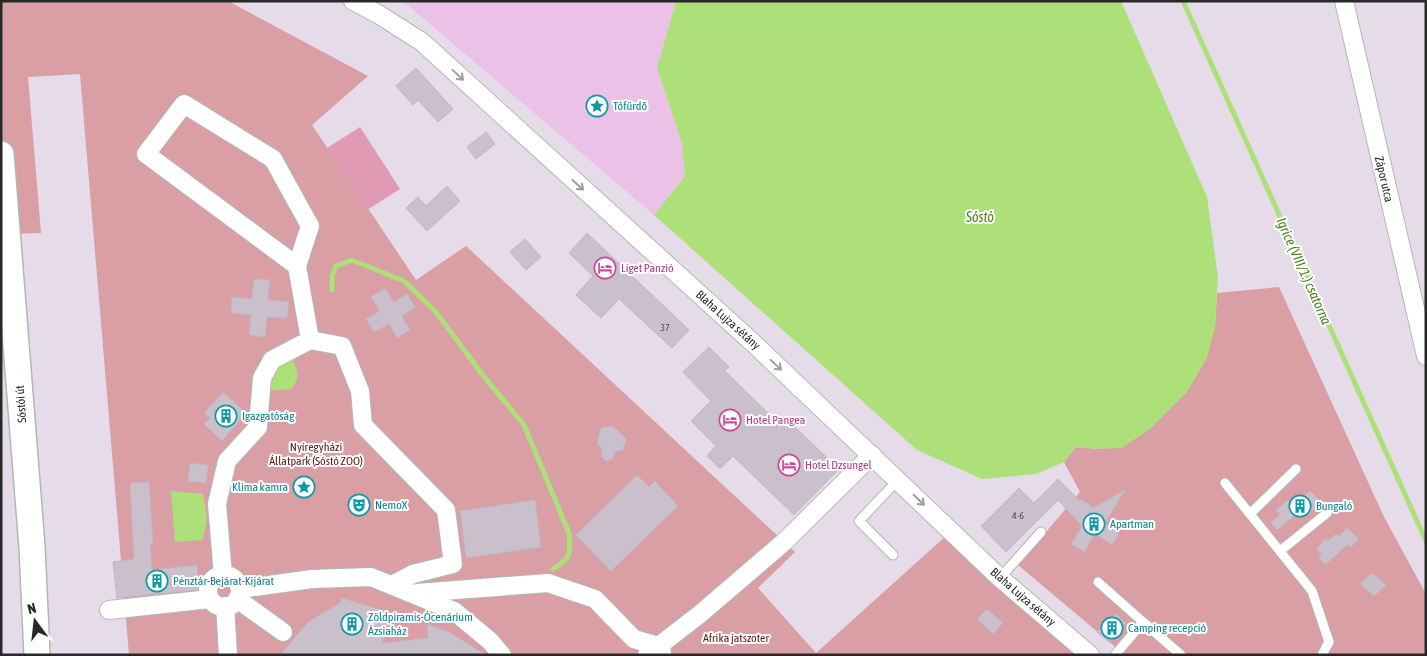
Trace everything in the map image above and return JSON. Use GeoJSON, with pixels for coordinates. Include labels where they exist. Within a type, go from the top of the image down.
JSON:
{"type":"FeatureCollection","features":[{"type":"Feature","properties":{"kind":"street","name":"Blaha Lujza sétány"},"geometry":{"type":"LineString","coordinates":[[353,1],[382,7],[422,42],[872,455],[1000,578],[1090,655]]}},
{"type":"Feature","properties":{"kind":"street","name":"Zápor utca"},"geometry":{"type":"LineString","coordinates":[[1344,1],[1418,290],[1426,356]]}},
{"type":"Feature","properties":{"kind":"street"},"geometry":{"type":"LineString","coordinates":[[297,266],[146,154],[184,104],[273,159],[310,226],[297,266],[310,340]]}},
{"type":"Feature","properties":{"kind":"street","name":"Sóstói út"},"geometry":{"type":"LineString","coordinates":[[1,154],[32,547],[37,655]]}},
{"type":"Feature","properties":{"kind":"street"},"geometry":{"type":"LineString","coordinates":[[223,575],[217,504],[227,461],[258,427],[262,378],[272,360],[310,340],[342,346],[360,391],[363,425],[446,510],[452,564],[413,574],[392,585]]}},
{"type":"Feature","properties":{"kind":"street"},"geometry":{"type":"LineString","coordinates":[[414,593],[548,583],[595,599],[634,639],[656,652],[784,542],[872,455]]}},
{"type":"Feature","properties":{"kind":"street"},"geometry":{"type":"LineString","coordinates":[[228,655],[228,598],[236,580],[223,575],[214,578],[209,586],[228,598],[283,632]]}},
{"type":"Feature","properties":{"kind":"street"},"geometry":{"type":"LineString","coordinates":[[109,610],[228,598],[312,579],[371,577],[454,611],[490,641],[502,655]]}},
{"type":"Feature","properties":{"kind":"lane"},"geometry":{"type":"LineString","coordinates":[[1250,514],[1296,469]]}},
{"type":"Feature","properties":{"kind":"lane"},"geometry":{"type":"LineString","coordinates":[[893,555],[859,521],[898,480]]}},
{"type":"Feature","properties":{"kind":"lane"},"geometry":{"type":"LineString","coordinates":[[1225,483],[1312,591],[1328,642],[1322,655]]}},
{"type":"Feature","properties":{"kind":"lane"},"geometry":{"type":"LineString","coordinates":[[1280,551],[1327,513]]}},
{"type":"Feature","properties":{"kind":"lane"},"geometry":{"type":"LineString","coordinates":[[1000,578],[1041,532]]}},
{"type":"Feature","properties":{"kind":"lane"},"geometry":{"type":"LineString","coordinates":[[1098,582],[1181,655]]}},
{"type":"Feature","properties":{"kind":"lane"},"geometry":{"type":"LineString","coordinates":[[1115,655],[1143,622]]}},
{"type":"Feature","properties":{"kind":"green space","name":"Nyíregyházi Állatpark (Sóstó ZOO)"},"geometry":{"type":"Polygon","coordinates":[[[1,1],[228,1],[368,76],[312,125],[416,280],[466,246],[795,552],[758,588],[816,653],[947,535],[1081,655],[129,655],[80,74],[28,77],[41,233],[8,234],[1,152],[1,1]]]}},
{"type":"Feature","properties":{"kind":"green space"},"geometry":{"type":"Polygon","coordinates":[[[1279,287],[1384,517],[1426,594],[1426,655],[1125,655],[1018,565],[1080,492],[1064,462],[1076,447],[1099,449],[1215,327],[1217,293],[1279,287]]]}},
{"type":"Feature","properties":{"kind":"sand","name":"Tófürdő"},"geometry":{"type":"Polygon","coordinates":[[[403,1],[676,1],[657,68],[682,144],[685,176],[654,215],[403,1]]]}},
{"type":"Feature","properties":{"kind":"shaded area"},"geometry":{"type":"Polygon","coordinates":[[[360,127],[400,189],[367,210],[327,148],[360,127]]]}},
{"type":"Feature","properties":{"kind":"water","name":"Sóstó"},"geometry":{"type":"Polygon","coordinates":[[[676,1],[1121,1],[1207,197],[1218,277],[1215,327],[1207,358],[1187,392],[1151,428],[1122,448],[1076,447],[1064,462],[1036,474],[982,479],[917,450],[654,215],[685,176],[682,144],[657,68],[676,1]]]}},
{"type":"Feature","properties":{"kind":"water"},"geometry":{"type":"Polygon","coordinates":[[[291,357],[297,373],[294,385],[291,389],[267,391],[278,364],[291,357]]]}},
{"type":"Feature","properties":{"kind":"water"},"geometry":{"type":"Polygon","coordinates":[[[171,491],[203,494],[207,518],[203,540],[175,542],[171,491]]]}},
{"type":"Feature","properties":{"kind":"building"},"geometry":{"type":"Polygon","coordinates":[[[416,68],[453,109],[438,122],[418,100],[413,105],[396,86],[416,68]]]}},
{"type":"Feature","properties":{"kind":"building"},"geometry":{"type":"Polygon","coordinates":[[[486,132],[495,144],[476,159],[467,147],[486,132]]]}},
{"type":"Feature","properties":{"kind":"building"},"geometry":{"type":"Polygon","coordinates":[[[447,186],[460,201],[427,231],[406,208],[418,197],[426,206],[447,186]]]}},
{"type":"Feature","properties":{"kind":"building","name":"Liget Panzió"},"geometry":{"type":"Polygon","coordinates":[[[587,233],[689,330],[672,348],[619,299],[601,318],[576,295],[593,276],[569,253],[587,233]]]}},
{"type":"Feature","properties":{"kind":"building"},"geometry":{"type":"Polygon","coordinates":[[[525,239],[541,257],[526,270],[510,252],[525,239]]]}},
{"type":"Feature","properties":{"kind":"building"},"geometry":{"type":"Polygon","coordinates":[[[254,279],[270,280],[268,300],[289,302],[287,318],[267,317],[265,337],[249,335],[251,315],[231,313],[232,297],[252,299],[254,279]]]}},
{"type":"Feature","properties":{"kind":"building"},"geometry":{"type":"Polygon","coordinates":[[[385,288],[394,302],[407,294],[415,307],[402,316],[410,330],[397,338],[389,324],[374,332],[366,319],[380,311],[371,297],[385,288]]]}},
{"type":"Feature","properties":{"kind":"building"},"geometry":{"type":"Polygon","coordinates":[[[709,347],[729,367],[725,371],[777,422],[783,416],[839,469],[794,515],[733,456],[720,469],[707,456],[716,446],[691,421],[711,401],[683,372],[709,347]]]}},
{"type":"Feature","properties":{"kind":"building","name":"Igazgatóság"},"geometry":{"type":"Polygon","coordinates":[[[223,392],[246,413],[222,441],[204,424],[210,418],[204,413],[223,392]]]}},
{"type":"Feature","properties":{"kind":"building"},"geometry":{"type":"Polygon","coordinates":[[[613,426],[626,439],[623,450],[615,452],[613,459],[606,461],[601,456],[602,449],[597,443],[601,428],[613,426]]]}},
{"type":"Feature","properties":{"kind":"building"},"geometry":{"type":"Polygon","coordinates":[[[190,463],[208,465],[206,483],[188,481],[190,463]]]}},
{"type":"Feature","properties":{"kind":"building"},"geometry":{"type":"Polygon","coordinates":[[[637,475],[649,487],[655,481],[678,506],[611,571],[576,535],[637,475]]]}},
{"type":"Feature","properties":{"kind":"building"},"geometry":{"type":"Polygon","coordinates":[[[1058,479],[1080,501],[1081,499],[1093,508],[1125,490],[1105,523],[1119,534],[1112,545],[1095,533],[1085,552],[1071,544],[1082,526],[1058,500],[1006,552],[981,526],[1019,488],[1034,503],[1058,479]]]}},
{"type":"Feature","properties":{"kind":"building","name":"Pénztár-Bejárat-Kijárat"},"geometry":{"type":"Polygon","coordinates":[[[149,482],[153,544],[150,544],[152,570],[197,565],[199,590],[117,598],[113,562],[134,559],[130,483],[149,482]]]}},
{"type":"Feature","properties":{"kind":"building","name":"Bungaló"},"geometry":{"type":"Polygon","coordinates":[[[1310,491],[1323,503],[1312,511],[1309,509],[1301,516],[1298,513],[1277,530],[1271,523],[1280,514],[1276,510],[1288,500],[1291,503],[1299,496],[1301,498],[1310,491]]]}},
{"type":"Feature","properties":{"kind":"building"},"geometry":{"type":"Polygon","coordinates":[[[535,500],[541,547],[466,558],[460,511],[535,500]]]}},
{"type":"Feature","properties":{"kind":"building","name":"Bungaló"},"geometry":{"type":"Polygon","coordinates":[[[1347,528],[1359,539],[1351,547],[1347,545],[1325,565],[1318,557],[1322,554],[1316,549],[1325,539],[1328,541],[1336,534],[1339,536],[1347,528]]]}},
{"type":"Feature","properties":{"kind":"building"},"geometry":{"type":"Polygon","coordinates":[[[1372,573],[1386,585],[1374,596],[1360,584],[1372,573]]]}},
{"type":"Feature","properties":{"kind":"building","name":"Zöldpiramis-Ócenárium Ázsiaház"},"geometry":{"type":"Polygon","coordinates":[[[342,598],[391,613],[382,643],[428,638],[427,624],[449,632],[486,655],[280,655],[308,622],[340,603],[342,598]]]}},
{"type":"Feature","properties":{"kind":"building"},"geometry":{"type":"Polygon","coordinates":[[[987,609],[1003,623],[993,634],[977,619],[987,609]]]}},
{"type":"Feature","properties":{"kind":"building","name":"Camping recepció"},"geometry":{"type":"Polygon","coordinates":[[[1116,614],[1126,623],[1109,642],[1097,632],[1116,614]]]}},
{"type":"Feature","properties":{"kind":"waterway","name":"Igrice (VIII/1.) csatorna"},"geometry":{"type":"LineString","coordinates":[[1183,1],[1426,541]]}},
{"type":"Feature","properties":{"kind":"waterway"},"geometry":{"type":"LineString","coordinates":[[332,290],[332,276],[336,266],[352,260],[404,281],[435,311],[482,374],[524,425],[569,533],[570,551],[563,562],[553,569]]}},
{"type":"Feature","properties":{"kind":"place","name":"Tófürdő"},"geometry":{"type":"Point","coordinates":[597,106]}},
{"type":"Feature","properties":{"kind":"place","name":"Liget Panzió"},"geometry":{"type":"Point","coordinates":[605,268]}},
{"type":"Feature","properties":{"kind":"place","name":"Igazgatóság"},"geometry":{"type":"Point","coordinates":[226,416]}},
{"type":"Feature","properties":{"kind":"place","name":"Hotel Pangea"},"geometry":{"type":"Point","coordinates":[730,420]}},
{"type":"Feature","properties":{"kind":"place","name":"Hotel Dzsungel"},"geometry":{"type":"Point","coordinates":[789,465]}},
{"type":"Feature","properties":{"kind":"place","name":"Klíma kamra"},"geometry":{"type":"Point","coordinates":[304,487]}},
{"type":"Feature","properties":{"kind":"place","name":"NemoX"},"geometry":{"type":"Point","coordinates":[359,505]}},
{"type":"Feature","properties":{"kind":"place","name":"Bungaló"},"geometry":{"type":"Point","coordinates":[1300,506]}},
{"type":"Feature","properties":{"kind":"place","name":"Apartman"},"geometry":{"type":"Point","coordinates":[1094,524]}},
{"type":"Feature","properties":{"kind":"place","name":"Pénztár-Bejárat-Kijárat"},"geometry":{"type":"Point","coordinates":[157,581]}},
{"type":"Feature","properties":{"kind":"place","name":"Zöldpiramis-Ócenárium Ázsiaház"},"geometry":{"type":"Point","coordinates":[352,624]}},
{"type":"Feature","properties":{"kind":"place","name":"Camping recepció"},"geometry":{"type":"Point","coordinates":[1112,628]}},
{"type":"Feature","properties":{"kind":"park label","name":"Afrika jatszoter"},"geometry":{"type":"Point","coordinates":[736,638]}}]}
